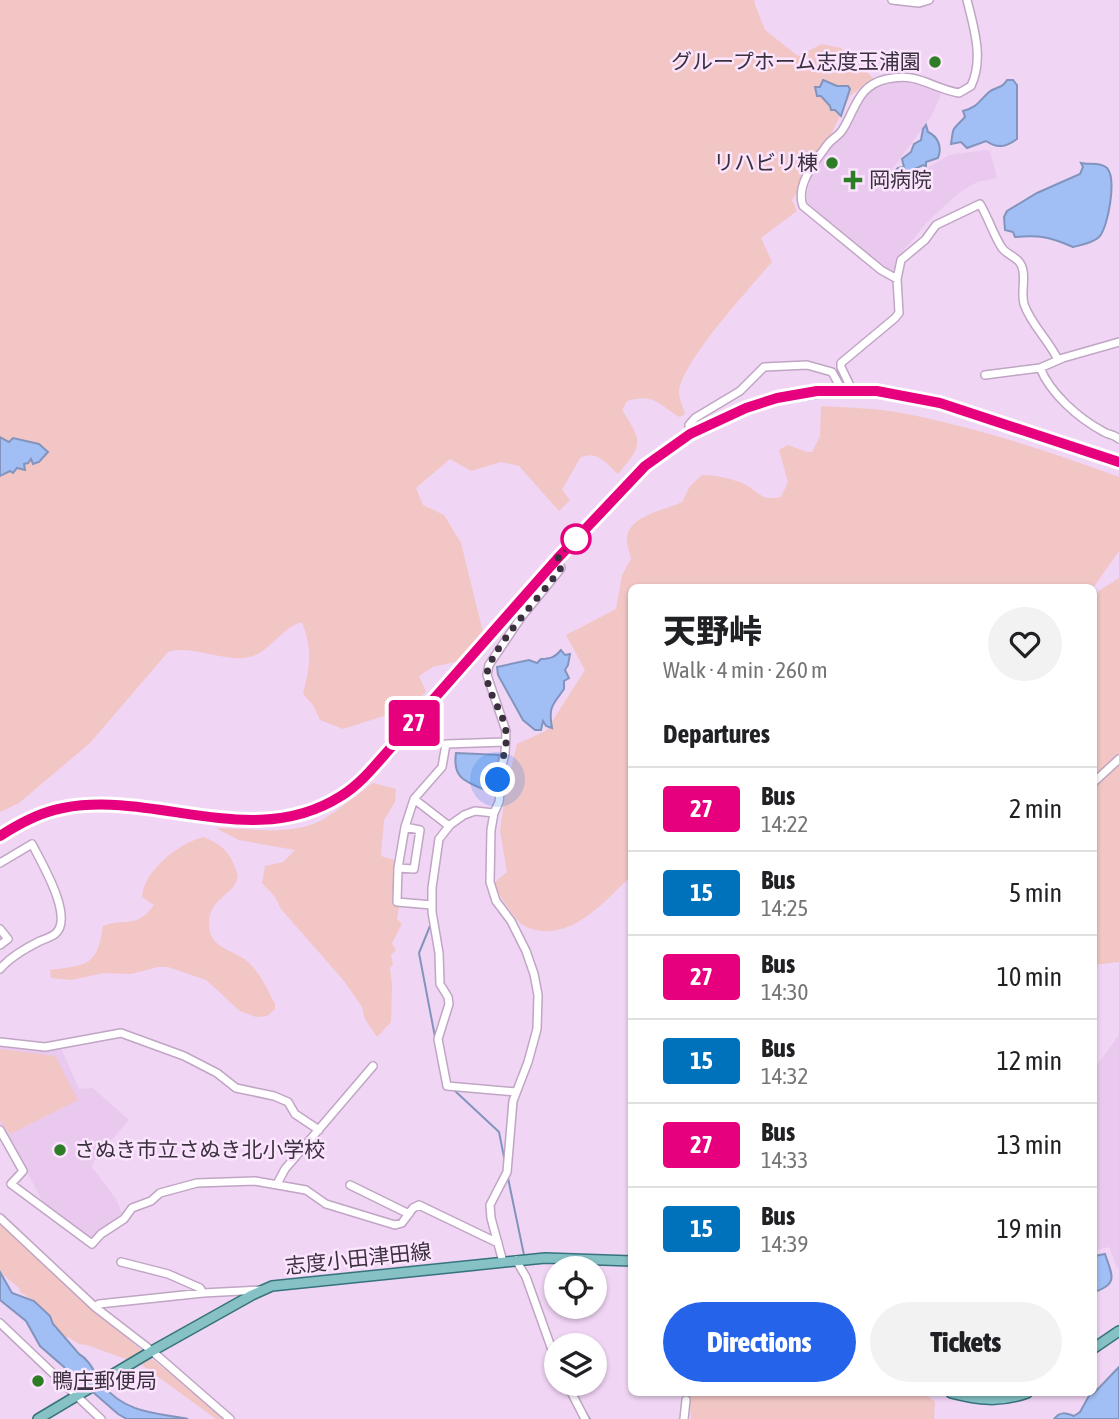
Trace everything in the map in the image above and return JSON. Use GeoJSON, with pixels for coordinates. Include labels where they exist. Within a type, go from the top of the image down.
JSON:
{"type":"FeatureCollection","features":[{"type":"Feature","properties":{"kind":"highway"},"geometry":{"type":"LineString","coordinates":[[0,836],[41,814],[84,805],[122,806],[233,821],[259,821],[285,819],[322,807],[342,796],[360,782],[557,559],[645,466],[690,434],[720,418],[777,398],[847,390],[877,391],[940,403],[1119,462]]}},
{"type":"Feature","properties":{"kind":"main road","name":"志度小田津田線"},"geometry":{"type":"LineString","coordinates":[[38,1419],[150,1352],[262,1290],[283,1283],[516,1260],[573,1258],[628,1261]]}},
{"type":"Feature","properties":{"kind":"main road"},"geometry":{"type":"LineString","coordinates":[[1097,1346],[1119,1332]]}},
{"type":"Feature","properties":{"kind":"main road"},"geometry":{"type":"LineString","coordinates":[[967,1396],[993,1401],[1018,1396]]}},
{"type":"Feature","properties":{"kind":"street"},"geometry":{"type":"LineString","coordinates":[[892,0],[919,3],[929,0]]}},
{"type":"Feature","properties":{"kind":"street"},"geometry":{"type":"LineString","coordinates":[[897,279],[881,270],[803,206],[801,189],[830,142],[842,132],[856,99],[872,86],[884,79],[908,76],[959,93],[971,86],[978,64],[967,0]]}},
{"type":"Feature","properties":{"kind":"street"},"geometry":{"type":"LineString","coordinates":[[847,390],[841,363],[899,313],[897,279],[901,260],[925,240],[936,225],[980,204],[1003,249],[1020,264],[1023,271],[1023,303],[1051,344],[1058,360]]}},
{"type":"Feature","properties":{"kind":"street"},"geometry":{"type":"LineString","coordinates":[[985,374],[1040,368],[1119,342]]}},
{"type":"Feature","properties":{"kind":"street"},"geometry":{"type":"LineString","coordinates":[[690,434],[689,425],[695,418],[740,391],[764,368],[807,365],[832,372],[847,390]]}},
{"type":"Feature","properties":{"kind":"street"},"geometry":{"type":"LineString","coordinates":[[1040,368],[1046,381],[1067,405],[1105,433],[1119,439]]}},
{"type":"Feature","properties":{"kind":"street"},"geometry":{"type":"LineString","coordinates":[[503,1262],[490,1205],[507,1172],[516,1093],[537,1029],[538,995],[526,951],[511,920],[492,893],[491,830],[499,802],[498,780],[506,731],[487,675],[489,665],[561,568],[557,559]]}},
{"type":"Feature","properties":{"kind":"street"},"geometry":{"type":"LineString","coordinates":[[432,905],[397,902],[398,867],[405,827],[414,799],[442,767],[446,744],[505,742]]}},
{"type":"Feature","properties":{"kind":"street"},"geometry":{"type":"LineString","coordinates":[[1097,779],[1119,759]]}},
{"type":"Feature","properties":{"kind":"street"},"geometry":{"type":"LineString","coordinates":[[414,799],[449,826]]}},
{"type":"Feature","properties":{"kind":"street"},"geometry":{"type":"LineString","coordinates":[[494,813],[475,811],[464,815],[449,826],[439,839],[432,905],[439,953],[440,984],[449,1004],[438,1039],[447,1086],[516,1093]]}},
{"type":"Feature","properties":{"kind":"street"},"geometry":{"type":"LineString","coordinates":[[398,867],[414,869],[420,830],[405,827]]}},
{"type":"Feature","properties":{"kind":"street"},"geometry":{"type":"LineString","coordinates":[[0,863],[32,844],[55,890],[62,919],[61,927],[55,935],[6,961],[0,969]]}},
{"type":"Feature","properties":{"kind":"street"},"geometry":{"type":"LineString","coordinates":[[0,929],[8,939],[0,945]]}},
{"type":"Feature","properties":{"kind":"street"},"geometry":{"type":"LineString","coordinates":[[0,1042],[45,1047],[121,1033],[184,1056],[217,1073],[236,1087],[288,1102],[295,1114],[318,1130]]}},
{"type":"Feature","properties":{"kind":"street"},"geometry":{"type":"LineString","coordinates":[[277,1185],[285,1168],[373,1066]]}},
{"type":"Feature","properties":{"kind":"street"},"geometry":{"type":"LineString","coordinates":[[0,1130],[23,1171],[11,1184],[92,1244],[101,1234],[124,1219],[132,1208],[151,1201],[165,1191],[197,1183],[241,1181],[306,1190],[327,1204],[395,1225],[402,1223],[413,1208],[419,1205],[498,1243]]}},
{"type":"Feature","properties":{"kind":"street"},"geometry":{"type":"LineString","coordinates":[[349,1185],[409,1214]]}},
{"type":"Feature","properties":{"kind":"street"},"geometry":{"type":"LineString","coordinates":[[0,1218],[95,1307],[230,1419]]}},
{"type":"Feature","properties":{"kind":"street"},"geometry":{"type":"LineString","coordinates":[[516,1260],[526,1278],[546,1333]]}},
{"type":"Feature","properties":{"kind":"street"},"geometry":{"type":"LineString","coordinates":[[121,1262],[168,1274],[200,1288],[203,1293]]}},
{"type":"Feature","properties":{"kind":"street"},"geometry":{"type":"LineString","coordinates":[[95,1307],[99,1304],[203,1293],[262,1290]]}},
{"type":"Feature","properties":{"kind":"street"},"geometry":{"type":"LineString","coordinates":[[0,1323],[79,1394],[101,1419]]}},
{"type":"Feature","properties":{"kind":"street"},"geometry":{"type":"LineString","coordinates":[[573,1396],[585,1419]]}},
{"type":"Feature","properties":{"kind":"street"},"geometry":{"type":"LineString","coordinates":[[684,1419],[686,1400]]}},
{"type":"Feature","properties":{"kind":"shaded area"},"geometry":{"type":"Polygon","coordinates":[[[0,0],[755,0],[765,30],[798,56],[822,44],[841,48],[873,78],[850,96],[820,156],[792,200],[797,211],[761,238],[772,262],[718,325],[692,362],[679,392],[685,414],[679,417],[649,399],[627,401],[622,410],[637,437],[632,456],[618,474],[596,456],[580,458],[562,490],[570,500],[559,511],[519,466],[501,462],[471,471],[450,459],[416,488],[423,505],[444,515],[461,543],[484,636],[463,660],[433,667],[419,676],[426,692],[409,708],[343,729],[320,720],[313,705],[303,694],[309,658],[302,622],[286,630],[267,648],[252,656],[234,658],[185,650],[168,652],[90,743],[19,803],[0,812],[0,0]]]}},
{"type":"Feature","properties":{"kind":"shaded area","name":"岡病院"},"geometry":{"type":"Polygon","coordinates":[[[897,82],[918,84],[942,92],[931,117],[890,172],[899,185],[949,155],[984,150],[990,151],[997,178],[977,182],[960,192],[929,220],[895,261],[895,271],[891,275],[808,207],[807,194],[811,176],[833,143],[844,135],[860,99],[873,89],[897,82]]]}},
{"type":"Feature","properties":{"kind":"shaded area"},"geometry":{"type":"Polygon","coordinates":[[[821,406],[886,410],[1014,441],[1119,477],[1119,551],[1096,584],[628,584],[628,879],[595,910],[570,926],[541,931],[526,927],[513,914],[493,884],[507,872],[500,831],[506,788],[517,744],[546,731],[585,670],[566,635],[616,609],[622,575],[631,559],[627,539],[635,523],[682,502],[690,486],[702,475],[736,481],[765,497],[781,497],[788,482],[779,450],[788,445],[812,452],[820,436],[821,406]]]}},
{"type":"Feature","properties":{"kind":"shaded area"},"geometry":{"type":"Polygon","coordinates":[[[1119,578],[1119,962],[1097,965],[1097,592],[1119,578]]]}},
{"type":"Feature","properties":{"kind":"shaded area"},"geometry":{"type":"Polygon","coordinates":[[[373,783],[396,789],[395,802],[384,820],[381,856],[395,860],[392,903],[399,907],[397,919],[402,924],[392,943],[396,950],[391,955],[393,964],[390,968],[391,1022],[377,1037],[365,1019],[362,1007],[344,981],[281,909],[275,897],[262,883],[265,866],[283,862],[295,850],[239,840],[216,828],[285,830],[312,825],[373,783]]]}},
{"type":"Feature","properties":{"kind":"shaded area"},"geometry":{"type":"Polygon","coordinates":[[[204,837],[228,854],[238,877],[234,886],[216,903],[210,915],[210,933],[218,944],[253,967],[275,1004],[275,1009],[267,1016],[256,1017],[240,1011],[206,980],[168,967],[131,974],[103,973],[71,980],[51,978],[50,970],[73,967],[94,956],[103,926],[136,920],[147,913],[154,905],[142,897],[149,877],[174,851],[204,837]]]}},
{"type":"Feature","properties":{"kind":"shaded area"},"geometry":{"type":"Polygon","coordinates":[[[1119,1035],[1119,1268],[1109,1247],[1097,1250],[1097,1065],[1119,1035]]]}},
{"type":"Feature","properties":{"kind":"shaded area","name":"さぬき市立さぬき北小学校"},"geometry":{"type":"Polygon","coordinates":[[[0,1044],[61,1048],[79,1089],[93,1088],[129,1120],[94,1161],[92,1167],[116,1199],[124,1217],[91,1240],[45,1206],[0,1124],[0,1044]]]}},
{"type":"Feature","properties":{"kind":"shaded area"},"geometry":{"type":"Polygon","coordinates":[[[0,1049],[55,1056],[78,1100],[10,1134],[0,1121],[0,1049]]]}},
{"type":"Feature","properties":{"kind":"shaded area"},"geometry":{"type":"Polygon","coordinates":[[[0,1223],[134,1344],[226,1419],[216,1419],[142,1365],[65,1338],[34,1301],[20,1292],[19,1288],[0,1272],[0,1223]]]}},
{"type":"Feature","properties":{"kind":"shaded area"},"geometry":{"type":"Polygon","coordinates":[[[689,1396],[928,1396],[935,1402],[934,1419],[691,1419],[689,1396]]]}},
{"type":"Feature","properties":{"kind":"water"},"geometry":{"type":"Polygon","coordinates":[[[823,80],[837,86],[848,86],[850,89],[841,116],[831,110],[821,96],[817,96],[815,87],[820,87],[823,80]]]}},
{"type":"Feature","properties":{"kind":"water"},"geometry":{"type":"Polygon","coordinates":[[[1007,80],[1013,80],[1017,85],[1017,139],[1002,146],[986,141],[967,148],[961,142],[951,144],[954,129],[965,117],[963,111],[975,106],[1007,80]]]}},
{"type":"Feature","properties":{"kind":"water"},"geometry":{"type":"Polygon","coordinates":[[[926,125],[928,132],[939,143],[938,158],[926,162],[926,166],[908,172],[899,181],[895,171],[904,167],[902,159],[911,152],[914,144],[921,140],[926,125]]]}},
{"type":"Feature","properties":{"kind":"water"},"geometry":{"type":"Polygon","coordinates":[[[1081,163],[1102,165],[1110,174],[1110,203],[1099,237],[1073,247],[1045,237],[1015,237],[1013,232],[1005,230],[1004,217],[1007,211],[1037,193],[1080,174],[1083,167],[1081,163]]]}},
{"type":"Feature","properties":{"kind":"water"},"geometry":{"type":"Polygon","coordinates":[[[0,437],[9,442],[13,438],[39,444],[48,452],[39,462],[33,464],[31,459],[24,464],[25,470],[17,468],[13,473],[10,471],[0,476],[0,437]]]}},
{"type":"Feature","properties":{"kind":"water"},"geometry":{"type":"Polygon","coordinates":[[[561,650],[565,655],[570,654],[565,670],[569,678],[564,681],[564,689],[552,706],[552,728],[546,726],[543,721],[541,730],[535,730],[523,720],[498,675],[497,667],[529,660],[537,663],[561,650]]]}},
{"type":"Feature","properties":{"kind":"water"},"geometry":{"type":"Polygon","coordinates":[[[456,753],[500,755],[490,792],[469,783],[459,775],[455,762],[456,753]]]}},
{"type":"Feature","properties":{"kind":"water"},"geometry":{"type":"Polygon","coordinates":[[[1105,1254],[1112,1278],[1107,1286],[1097,1291],[1097,1255],[1105,1254]]]}},
{"type":"Feature","properties":{"kind":"water"},"geometry":{"type":"Polygon","coordinates":[[[0,1272],[12,1293],[34,1301],[50,1316],[53,1324],[112,1394],[142,1410],[188,1419],[127,1419],[118,1414],[40,1346],[26,1321],[0,1300],[0,1272]]]}},
{"type":"Feature","properties":{"kind":"water"},"geometry":{"type":"Polygon","coordinates":[[[1119,1367],[1119,1419],[1054,1419],[1061,1414],[1074,1416],[1080,1412],[1089,1396],[1097,1396],[1097,1390],[1119,1367]]]}},
{"type":"Feature","properties":{"kind":"waterway"},"geometry":{"type":"LineString","coordinates":[[430,926],[419,953],[435,1037]]}},
{"type":"Feature","properties":{"kind":"waterway"},"geometry":{"type":"LineString","coordinates":[[454,1090],[499,1132],[505,1162]]}},
{"type":"Feature","properties":{"kind":"waterway"},"geometry":{"type":"LineString","coordinates":[[508,1178],[524,1255]]}},
{"type":"Feature","properties":{"kind":"waterway"},"geometry":{"type":"LineString","coordinates":[[584,1410],[590,1419]]}},
{"type":"Feature","properties":{"kind":"bus line","name":"27"},"geometry":{"type":"LineString","coordinates":[[0,836],[41,814],[84,805],[122,806],[233,821],[259,821],[305,814],[342,796],[360,782],[557,559],[645,466],[690,434],[746,408],[777,398],[817,391],[877,391],[940,403],[1119,462]]}},
{"type":"Feature","properties":{"kind":"place","name":"グループホーム志度玉浦園"},"geometry":{"type":"Point","coordinates":[935,62]}},
{"type":"Feature","properties":{"kind":"place","name":"リハビリ棟"},"geometry":{"type":"Point","coordinates":[832,163]}},
{"type":"Feature","properties":{"kind":"place","name":"岡病院"},"geometry":{"type":"Point","coordinates":[853,180]}},
{"type":"Feature","properties":{"kind":"place","name":"さぬき市立さぬき北小学校"},"geometry":{"type":"Point","coordinates":[60,1150]}},
{"type":"Feature","properties":{"kind":"place","name":"鴨庄郵便局"},"geometry":{"type":"Point","coordinates":[38,1381]}},
{"type":"Feature","properties":{"kind":"route"},"geometry":{"type":"LineString","coordinates":[[498,780],[505,754],[506,731],[487,675],[489,665],[561,568],[557,559],[576,539]]}}]}
